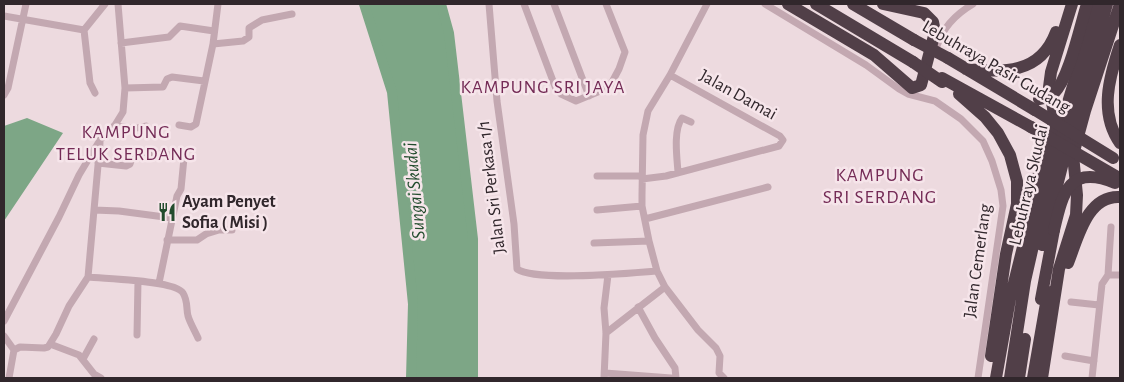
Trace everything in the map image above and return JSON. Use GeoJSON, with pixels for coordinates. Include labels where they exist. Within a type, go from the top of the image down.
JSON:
{"type":"FeatureCollection","features":[{"type":"Feature","properties":{"kind":"highway"},"geometry":{"type":"LineString","coordinates":[[788,4],[874,55],[912,88],[917,87],[921,85],[935,32],[933,22],[924,13],[883,4]]}},
{"type":"Feature","properties":{"kind":"highway","name":"Lebuhraya Pasir Gudang"},"geometry":{"type":"LineString","coordinates":[[816,4],[942,80],[1031,127],[1119,182]]}},
{"type":"Feature","properties":{"kind":"highway","name":"Lebuhraya Pasir Gudang"},"geometry":{"type":"LineString","coordinates":[[853,4],[996,87],[1030,98],[1117,160]]}},
{"type":"Feature","properties":{"kind":"highway"},"geometry":{"type":"LineString","coordinates":[[966,69],[1002,72],[1036,60],[1052,42],[1065,4]]}},
{"type":"Feature","properties":{"kind":"highway"},"geometry":{"type":"LineString","coordinates":[[1020,245],[1042,159],[1054,123],[1049,87],[1051,72],[1072,4]]}},
{"type":"Feature","properties":{"kind":"highway"},"geometry":{"type":"LineString","coordinates":[[1059,132],[1059,106],[1055,88],[1056,76],[1083,4]]}},
{"type":"Feature","properties":{"kind":"highway"},"geometry":{"type":"LineString","coordinates":[[1037,104],[1053,94],[1064,78],[1087,4]]}},
{"type":"Feature","properties":{"kind":"highway","name":"Lebuhraya Skudai"},"geometry":{"type":"LineString","coordinates":[[1010,378],[1025,281],[1059,132],[1098,4]]}},
{"type":"Feature","properties":{"kind":"highway","name":"Lebuhraya Skudai"},"geometry":{"type":"LineString","coordinates":[[1019,378],[1036,270],[1078,102],[1107,4]]}},
{"type":"Feature","properties":{"kind":"highway"},"geometry":{"type":"LineString","coordinates":[[1056,296],[1059,269],[1076,215],[1077,195],[1073,155],[1085,111],[1120,4]]}},
{"type":"Feature","properties":{"kind":"highway"},"geometry":{"type":"LineString","coordinates":[[1120,44],[1111,72],[1108,95],[1110,124],[1120,144]]}},
{"type":"Feature","properties":{"kind":"highway"},"geometry":{"type":"LineString","coordinates":[[942,80],[985,117],[998,133],[1010,155],[1017,180],[1017,204],[1006,254],[988,378]]}},
{"type":"Feature","properties":{"kind":"highway"},"geometry":{"type":"LineString","coordinates":[[959,94],[980,107],[996,122],[1016,152],[1024,181],[1025,198],[1020,245],[996,378]]}},
{"type":"Feature","properties":{"kind":"highway"},"geometry":{"type":"LineString","coordinates":[[1034,377],[1055,255],[1069,212],[1070,199],[1066,162],[1068,142]]}},
{"type":"Feature","properties":{"kind":"highway"},"geometry":{"type":"LineString","coordinates":[[1034,377],[1054,230],[1066,191],[1071,184],[1092,176],[1119,182]]}},
{"type":"Feature","properties":{"kind":"highway"},"geometry":{"type":"LineString","coordinates":[[1034,377],[1056,296],[1085,221],[1101,201],[1112,196],[1120,197]]}},
{"type":"Feature","properties":{"kind":"street"},"geometry":{"type":"LineString","coordinates":[[4,95],[8,88],[26,4]]}},
{"type":"Feature","properties":{"kind":"street"},"geometry":{"type":"LineString","coordinates":[[95,92],[90,83],[84,30],[105,4]]}},
{"type":"Feature","properties":{"kind":"street"},"geometry":{"type":"LineString","coordinates":[[4,321],[79,175],[100,140],[115,125],[122,112],[125,88],[118,4]]}},
{"type":"Feature","properties":{"kind":"street"},"geometry":{"type":"LineString","coordinates":[[179,124],[191,127],[196,124],[213,44],[218,4]]}},
{"type":"Feature","properties":{"kind":"street","name":"Jalan Sri Perkasa 1/1"},"geometry":{"type":"LineString","coordinates":[[489,4],[497,101],[514,224],[515,263],[517,268],[522,272],[553,275],[608,275],[657,271]]}},
{"type":"Feature","properties":{"kind":"street"},"geometry":{"type":"LineString","coordinates":[[524,4],[556,89],[561,94],[576,101],[605,89],[612,84],[625,52],[606,4]]}},
{"type":"Feature","properties":{"kind":"street"},"geometry":{"type":"LineString","coordinates":[[554,4],[589,96]]}},
{"type":"Feature","properties":{"kind":"street"},"geometry":{"type":"LineString","coordinates":[[707,4],[670,75],[648,111],[643,135],[642,206],[657,271],[665,287],[698,330],[716,348],[720,356],[719,373],[724,378]]}},
{"type":"Feature","properties":{"kind":"street","name":"Jalan Cemerlang"},"geometry":{"type":"LineString","coordinates":[[765,4],[866,65],[898,89],[908,94],[935,101],[949,109],[983,141],[992,161],[1001,190],[1002,213],[978,378]]}},
{"type":"Feature","properties":{"kind":"street"},"geometry":{"type":"LineString","coordinates":[[924,97],[924,86],[940,36],[957,15],[973,4]]}},
{"type":"Feature","properties":{"kind":"street"},"geometry":{"type":"LineString","coordinates":[[213,44],[243,41],[249,37],[249,28],[262,20],[292,14]]}},
{"type":"Feature","properties":{"kind":"street"},"geometry":{"type":"LineString","coordinates":[[4,16],[84,30]]}},
{"type":"Feature","properties":{"kind":"street"},"geometry":{"type":"LineString","coordinates":[[121,42],[169,37],[180,26],[214,31]]}},
{"type":"Feature","properties":{"kind":"street","name":"Jalan Damai"},"geometry":{"type":"LineString","coordinates":[[670,75],[780,136],[783,140],[779,146],[678,172]]}},
{"type":"Feature","properties":{"kind":"street"},"geometry":{"type":"LineString","coordinates":[[125,88],[163,86],[167,79],[172,76],[204,81]]}},
{"type":"Feature","properties":{"kind":"street"},"geometry":{"type":"LineString","coordinates":[[597,176],[642,177],[678,172],[678,123],[682,118],[692,122]]}},
{"type":"Feature","properties":{"kind":"street"},"geometry":{"type":"LineString","coordinates":[[115,125],[128,129],[138,129],[146,126]]}},
{"type":"Feature","properties":{"kind":"street"},"geometry":{"type":"LineString","coordinates":[[14,350],[20,347],[44,348],[50,344],[69,306],[88,277],[100,140]]}},
{"type":"Feature","properties":{"kind":"street"},"geometry":{"type":"LineString","coordinates":[[98,163],[126,166],[130,164],[133,155],[138,152],[182,156],[184,158],[181,189],[176,196],[159,282]]}},
{"type":"Feature","properties":{"kind":"street"},"geometry":{"type":"LineString","coordinates":[[645,220],[768,187]]}},
{"type":"Feature","properties":{"kind":"street"},"geometry":{"type":"LineString","coordinates":[[597,210],[642,206]]}},
{"type":"Feature","properties":{"kind":"street"},"geometry":{"type":"LineString","coordinates":[[94,210],[119,211],[172,218]]}},
{"type":"Feature","properties":{"kind":"street"},"geometry":{"type":"LineString","coordinates":[[1092,378],[1099,305],[1102,284],[1106,277],[1111,227]]}},
{"type":"Feature","properties":{"kind":"street"},"geometry":{"type":"LineString","coordinates":[[167,240],[197,240],[206,234],[220,230],[232,230]]}},
{"type":"Feature","properties":{"kind":"street"},"geometry":{"type":"LineString","coordinates":[[594,243],[649,241]]}},
{"type":"Feature","properties":{"kind":"street"},"geometry":{"type":"LineString","coordinates":[[608,275],[604,308],[606,333],[605,376],[671,378]]}},
{"type":"Feature","properties":{"kind":"street"},"geometry":{"type":"LineString","coordinates":[[1106,277],[1120,275]]}},
{"type":"Feature","properties":{"kind":"street"},"geometry":{"type":"LineString","coordinates":[[88,277],[159,282],[182,291],[187,301],[188,315],[198,338]]}},
{"type":"Feature","properties":{"kind":"street"},"geometry":{"type":"LineString","coordinates":[[137,335],[138,281]]}},
{"type":"Feature","properties":{"kind":"street"},"geometry":{"type":"LineString","coordinates":[[606,333],[665,287]]}},
{"type":"Feature","properties":{"kind":"street"},"geometry":{"type":"LineString","coordinates":[[1071,302],[1099,305]]}},
{"type":"Feature","properties":{"kind":"street"},"geometry":{"type":"LineString","coordinates":[[638,307],[655,338],[675,368],[676,378]]}},
{"type":"Feature","properties":{"kind":"street"},"geometry":{"type":"LineString","coordinates":[[4,336],[14,350],[9,378]]}},
{"type":"Feature","properties":{"kind":"street"},"geometry":{"type":"LineString","coordinates":[[83,359],[94,339]]}},
{"type":"Feature","properties":{"kind":"street"},"geometry":{"type":"LineString","coordinates":[[50,344],[79,356],[94,374],[101,378]]}},
{"type":"Feature","properties":{"kind":"street"},"geometry":{"type":"LineString","coordinates":[[1065,356],[1094,361]]}},
{"type":"Feature","properties":{"kind":"water","name":"Sungai Skudai"},"geometry":{"type":"Polygon","coordinates":[[[364,4],[441,4],[449,33],[473,239],[473,378],[411,378],[413,304],[392,92],[364,4]]]}},
{"type":"Feature","properties":{"kind":"water"},"geometry":{"type":"Polygon","coordinates":[[[27,118],[63,133],[4,221],[4,126],[27,118]]]}},
{"type":"Feature","properties":{"kind":"waterway","name":"Sungai Skudai"},"geometry":{"type":"LineString","coordinates":[[364,4],[392,92],[413,304],[411,378]]}},
{"type":"Feature","properties":{"kind":"waterway"},"geometry":{"type":"LineString","coordinates":[[441,4],[449,33],[473,239],[473,378]]}},
{"type":"Feature","properties":{"kind":"place","name":"Ayam Penyet Sofia ( Misi )"},"geometry":{"type":"Point","coordinates":[167,212]}},
{"type":"Feature","properties":{"kind":"district","name":"KAMPUNG SRI JAYA"},"geometry":{"type":"Point","coordinates":[543,87]}},
{"type":"Feature","properties":{"kind":"district","name":"KAMPUNG TELUK SERDANG"},"geometry":{"type":"Point","coordinates":[126,143]}},
{"type":"Feature","properties":{"kind":"district","name":"KAMPUNG SRI SERDANG"},"geometry":{"type":"Point","coordinates":[880,186]}}]}
